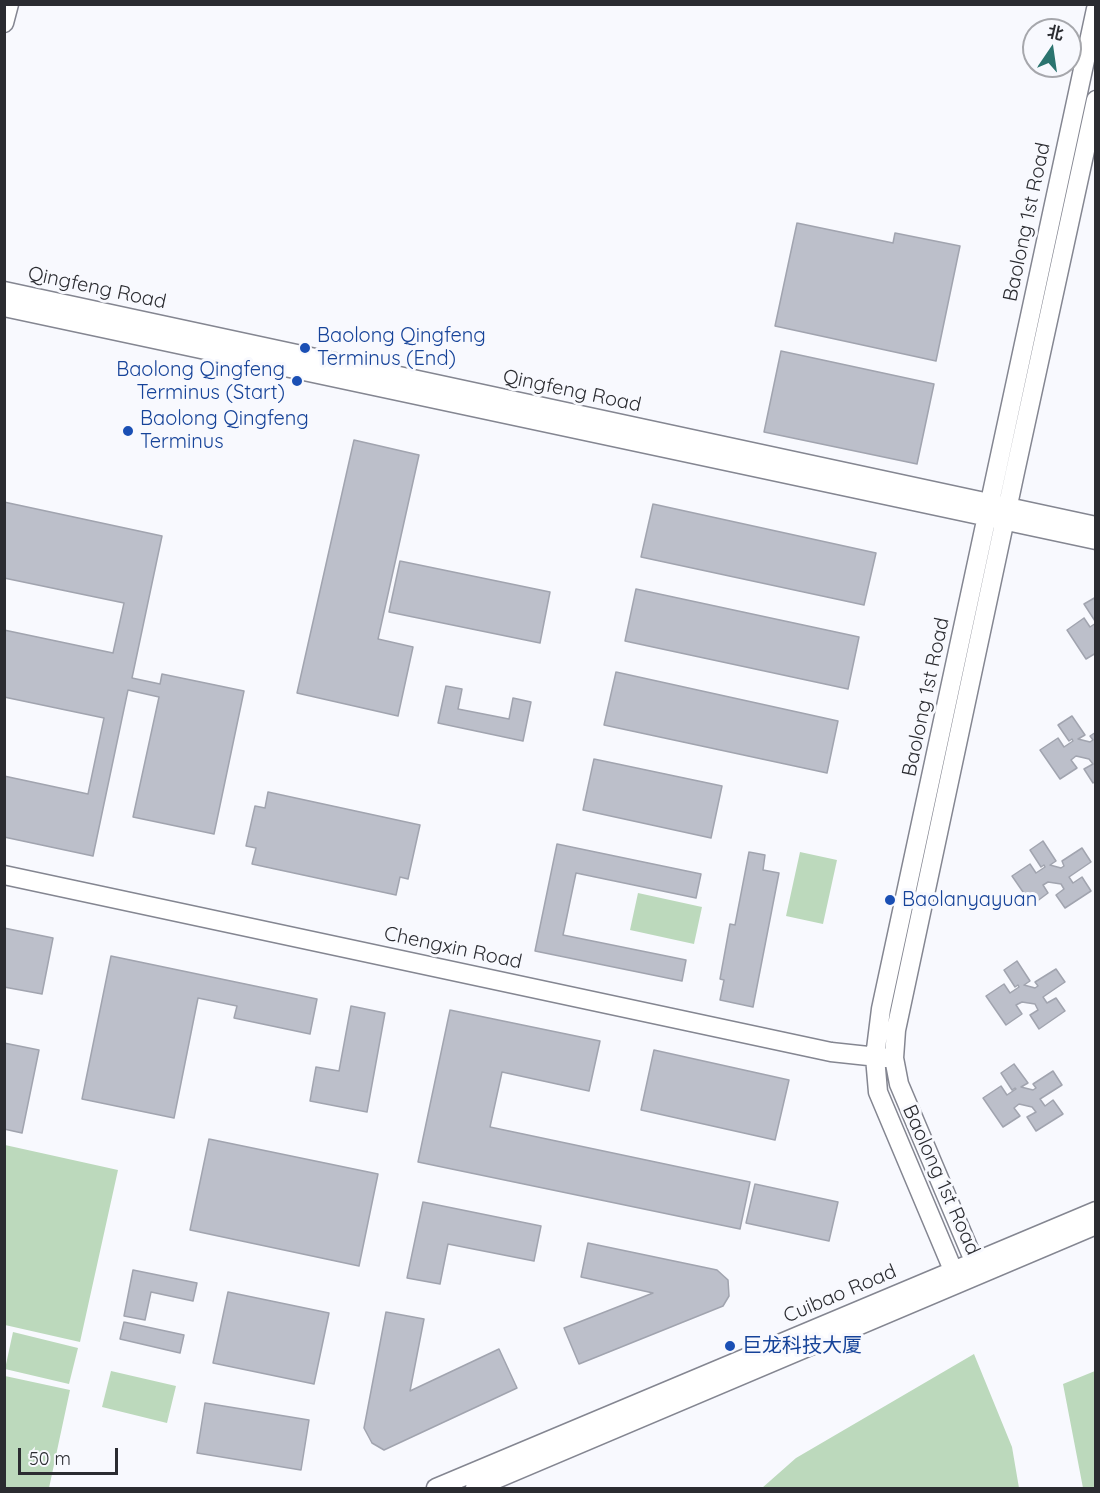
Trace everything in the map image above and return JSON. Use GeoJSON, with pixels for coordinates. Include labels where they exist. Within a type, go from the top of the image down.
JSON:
{"type":"FeatureCollection","features":[{"type":"Feature","properties":{"kind":"street"},"geometry":{"type":"LineString","coordinates":[[4,23],[9,4]]}},
{"type":"Feature","properties":{"kind":"street","name":"Baolong 1st Road"},"geometry":{"type":"LineString","coordinates":[[965,1270],[899,1084],[894,1058],[896,1030],[1095,9]]}},
{"type":"Feature","properties":{"kind":"street","name":"Baolong 1st Road"},"geometry":{"type":"LineString","coordinates":[[965,1270],[878,1092],[875,1057],[884,998],[1095,100]]}},
{"type":"Feature","properties":{"kind":"street","name":"Qingfeng Road"},"geometry":{"type":"LineString","coordinates":[[4,291],[997,512],[1095,540]]}},
{"type":"Feature","properties":{"kind":"street","name":"Qingfeng Road"},"geometry":{"type":"LineString","coordinates":[[4,307],[997,512],[1095,526]]}},
{"type":"Feature","properties":{"kind":"street","name":"Chengxin Road"},"geometry":{"type":"LineString","coordinates":[[4,875],[831,1052],[894,1058]]}},
{"type":"Feature","properties":{"kind":"street","name":"Cuibao Road"},"geometry":{"type":"LineString","coordinates":[[475,1488],[1095,1211]]}},
{"type":"Feature","properties":{"kind":"street","name":"Cuibao Road"},"geometry":{"type":"LineString","coordinates":[[436,1488],[965,1270],[1095,1225]]}},
{"type":"Feature","properties":{"kind":"green space"},"geometry":{"type":"Polygon","coordinates":[[[800,852],[837,860],[823,924],[786,916],[800,852]]]}},
{"type":"Feature","properties":{"kind":"green space"},"geometry":{"type":"Polygon","coordinates":[[[638,893],[702,907],[694,944],[630,930],[638,893]]]}},
{"type":"Feature","properties":{"kind":"green space"},"geometry":{"type":"Polygon","coordinates":[[[5,1145],[118,1170],[80,1342],[5,1325],[5,1145]]]}},
{"type":"Feature","properties":{"kind":"green space"},"geometry":{"type":"Polygon","coordinates":[[[13,1332],[78,1348],[69,1384],[5,1369],[13,1332]]]}},
{"type":"Feature","properties":{"kind":"green space"},"geometry":{"type":"Polygon","coordinates":[[[974,1354],[1012,1447],[1019,1488],[762,1488],[796,1458],[974,1354]]]}},
{"type":"Feature","properties":{"kind":"green space"},"geometry":{"type":"Polygon","coordinates":[[[111,1371],[176,1386],[167,1423],[102,1407],[111,1371]]]}},
{"type":"Feature","properties":{"kind":"green space"},"geometry":{"type":"Polygon","coordinates":[[[1095,1371],[1095,1488],[1083,1488],[1063,1384],[1095,1371]]]}},
{"type":"Feature","properties":{"kind":"green space"},"geometry":{"type":"Polygon","coordinates":[[[5,1376],[70,1390],[49,1488],[5,1488],[5,1376]]]}},
{"type":"Feature","properties":{"kind":"building"},"geometry":{"type":"Polygon","coordinates":[[[797,223],[893,243],[895,233],[960,246],[936,361],[775,326],[797,223]]]}},
{"type":"Feature","properties":{"kind":"building"},"geometry":{"type":"Polygon","coordinates":[[[781,351],[934,384],[917,464],[764,432],[781,351]]]}},
{"type":"Feature","properties":{"kind":"building"},"geometry":{"type":"Polygon","coordinates":[[[354,440],[419,455],[378,639],[413,647],[398,716],[297,693],[354,440]]]}},
{"type":"Feature","properties":{"kind":"building"},"geometry":{"type":"Polygon","coordinates":[[[4,502],[162,536],[132,678],[160,684],[162,674],[244,691],[214,834],[133,817],[159,697],[128,690],[93,856],[4,837],[4,776],[88,794],[104,718],[4,697],[4,630],[113,653],[124,603],[4,578],[4,502]]]}},
{"type":"Feature","properties":{"kind":"building"},"geometry":{"type":"Polygon","coordinates":[[[653,504],[876,553],[864,605],[641,557],[653,504]]]}},
{"type":"Feature","properties":{"kind":"building"},"geometry":{"type":"Polygon","coordinates":[[[400,561],[550,592],[540,643],[389,612],[400,561]]]}},
{"type":"Feature","properties":{"kind":"building"},"geometry":{"type":"Polygon","coordinates":[[[636,589],[859,637],[848,689],[625,641],[636,589]]]}},
{"type":"Feature","properties":{"kind":"building"},"geometry":{"type":"Polygon","coordinates":[[[1096,597],[1096,621],[1095,621],[1084,604],[1096,597]]]}},
{"type":"Feature","properties":{"kind":"building"},"geometry":{"type":"Polygon","coordinates":[[[1084,618],[1090,627],[1096,623],[1096,653],[1086,659],[1067,630],[1084,618]]]}},
{"type":"Feature","properties":{"kind":"building"},"geometry":{"type":"Polygon","coordinates":[[[616,672],[838,721],[827,773],[604,725],[616,672]]]}},
{"type":"Feature","properties":{"kind":"building"},"geometry":{"type":"Polygon","coordinates":[[[446,686],[462,689],[458,709],[509,719],[513,698],[531,702],[523,741],[438,723],[446,686]]]}},
{"type":"Feature","properties":{"kind":"building"},"geometry":{"type":"Polygon","coordinates":[[[1072,716],[1085,735],[1078,739],[1090,742],[1093,740],[1090,736],[1096,732],[1096,781],[1093,783],[1084,769],[1093,764],[1089,759],[1076,756],[1071,760],[1077,768],[1060,779],[1040,750],[1058,738],[1064,747],[1073,741],[1072,739],[1069,741],[1058,725],[1072,716]]]}},
{"type":"Feature","properties":{"kind":"building"},"geometry":{"type":"Polygon","coordinates":[[[594,759],[722,786],[711,838],[583,810],[594,759]]]}},
{"type":"Feature","properties":{"kind":"building"},"geometry":{"type":"Polygon","coordinates":[[[268,792],[420,825],[408,879],[400,877],[396,895],[252,864],[256,848],[246,846],[255,806],[265,808],[268,792]]]}},
{"type":"Feature","properties":{"kind":"building"},"geometry":{"type":"Polygon","coordinates":[[[1043,841],[1056,861],[1050,865],[1061,868],[1064,866],[1062,861],[1082,848],[1091,862],[1069,877],[1073,883],[1082,877],[1091,891],[1065,908],[1056,895],[1064,889],[1061,884],[1048,882],[1043,885],[1048,893],[1032,905],[1012,876],[1030,864],[1036,873],[1045,867],[1044,865],[1041,867],[1030,850],[1043,841]]]}},
{"type":"Feature","properties":{"kind":"building"},"geometry":{"type":"Polygon","coordinates":[[[557,844],[701,874],[696,898],[576,873],[563,935],[686,960],[682,981],[535,951],[557,844]]]}},
{"type":"Feature","properties":{"kind":"building"},"geometry":{"type":"Polygon","coordinates":[[[749,852],[765,855],[763,870],[779,873],[753,1007],[720,1000],[724,980],[720,979],[730,924],[735,925],[749,852]]]}},
{"type":"Feature","properties":{"kind":"building"},"geometry":{"type":"Polygon","coordinates":[[[4,928],[53,938],[42,994],[4,987],[4,928]]]}},
{"type":"Feature","properties":{"kind":"building"},"geometry":{"type":"Polygon","coordinates":[[[111,956],[317,999],[310,1034],[234,1018],[237,1006],[198,998],[174,1118],[82,1099],[111,956]]]}},
{"type":"Feature","properties":{"kind":"building"},"geometry":{"type":"Polygon","coordinates":[[[1017,961],[1030,981],[1024,985],[1035,988],[1038,986],[1035,982],[1056,969],[1065,982],[1043,997],[1047,1003],[1056,998],[1065,1011],[1039,1029],[1030,1015],[1038,1010],[1035,1004],[1022,1002],[1016,1005],[1022,1014],[1006,1025],[986,996],[1004,984],[1010,993],[1019,987],[1018,985],[1015,987],[1004,970],[1017,961]]]}},
{"type":"Feature","properties":{"kind":"building"},"geometry":{"type":"Polygon","coordinates":[[[351,1006],[385,1013],[367,1112],[310,1101],[316,1067],[339,1071],[351,1006]]]}},
{"type":"Feature","properties":{"kind":"building"},"geometry":{"type":"Polygon","coordinates":[[[450,1010],[600,1041],[589,1091],[502,1072],[490,1127],[750,1182],[740,1229],[418,1162],[450,1010]]]}},
{"type":"Feature","properties":{"kind":"building"},"geometry":{"type":"Polygon","coordinates":[[[4,1043],[39,1050],[22,1133],[4,1129],[4,1043]]]}},
{"type":"Feature","properties":{"kind":"building"},"geometry":{"type":"Polygon","coordinates":[[[654,1050],[789,1080],[775,1140],[641,1110],[654,1050]]]}},
{"type":"Feature","properties":{"kind":"building"},"geometry":{"type":"Polygon","coordinates":[[[1014,1064],[1028,1083],[1021,1087],[1033,1090],[1036,1088],[1033,1084],[1053,1071],[1062,1085],[1040,1099],[1045,1106],[1053,1100],[1063,1114],[1036,1131],[1027,1117],[1036,1112],[1032,1107],[1019,1104],[1014,1108],[1020,1116],[1003,1127],[983,1098],[1001,1086],[1007,1095],[1016,1089],[1012,1090],[1001,1073],[1014,1064]]]}},
{"type":"Feature","properties":{"kind":"building"},"geometry":{"type":"Polygon","coordinates":[[[209,1139],[378,1174],[359,1266],[190,1230],[209,1139]]]}},
{"type":"Feature","properties":{"kind":"building"},"geometry":{"type":"Polygon","coordinates":[[[755,1184],[838,1202],[829,1241],[746,1223],[755,1184]]]}},
{"type":"Feature","properties":{"kind":"building"},"geometry":{"type":"Polygon","coordinates":[[[423,1202],[541,1226],[534,1261],[448,1244],[440,1284],[407,1278],[423,1202]]]}},
{"type":"Feature","properties":{"kind":"building"},"geometry":{"type":"Polygon","coordinates":[[[588,1243],[717,1270],[728,1280],[729,1296],[723,1306],[579,1364],[564,1328],[653,1293],[581,1277],[588,1243]]]}},
{"type":"Feature","properties":{"kind":"building"},"geometry":{"type":"Polygon","coordinates":[[[133,1270],[197,1283],[193,1301],[151,1292],[145,1320],[124,1316],[133,1270]]]}},
{"type":"Feature","properties":{"kind":"building"},"geometry":{"type":"Polygon","coordinates":[[[228,1292],[329,1313],[314,1384],[213,1363],[228,1292]]]}},
{"type":"Feature","properties":{"kind":"building"},"geometry":{"type":"Polygon","coordinates":[[[386,1312],[424,1319],[410,1391],[499,1349],[517,1388],[384,1450],[372,1443],[364,1428],[386,1312]]]}},
{"type":"Feature","properties":{"kind":"building"},"geometry":{"type":"Polygon","coordinates":[[[124,1322],[184,1335],[180,1353],[120,1339],[124,1322]]]}},
{"type":"Feature","properties":{"kind":"building"},"geometry":{"type":"Polygon","coordinates":[[[205,1403],[309,1420],[301,1470],[197,1453],[205,1403]]]}},
{"type":"Feature","properties":{"kind":"place","name":"Baolong Qingfeng Terminus (End)"},"geometry":{"type":"Point","coordinates":[305,348]}},
{"type":"Feature","properties":{"kind":"place","name":"Baolong Qingfeng Terminus (Start)"},"geometry":{"type":"Point","coordinates":[297,381]}},
{"type":"Feature","properties":{"kind":"place","name":"Baolong Qingfeng Terminus"},"geometry":{"type":"Point","coordinates":[128,431]}},
{"type":"Feature","properties":{"kind":"place","name":"Baolanyayuan"},"geometry":{"type":"Point","coordinates":[890,900]}},
{"type":"Feature","properties":{"kind":"place","name":"巨龙科技大厦"},"geometry":{"type":"Point","coordinates":[730,1346]}}]}
